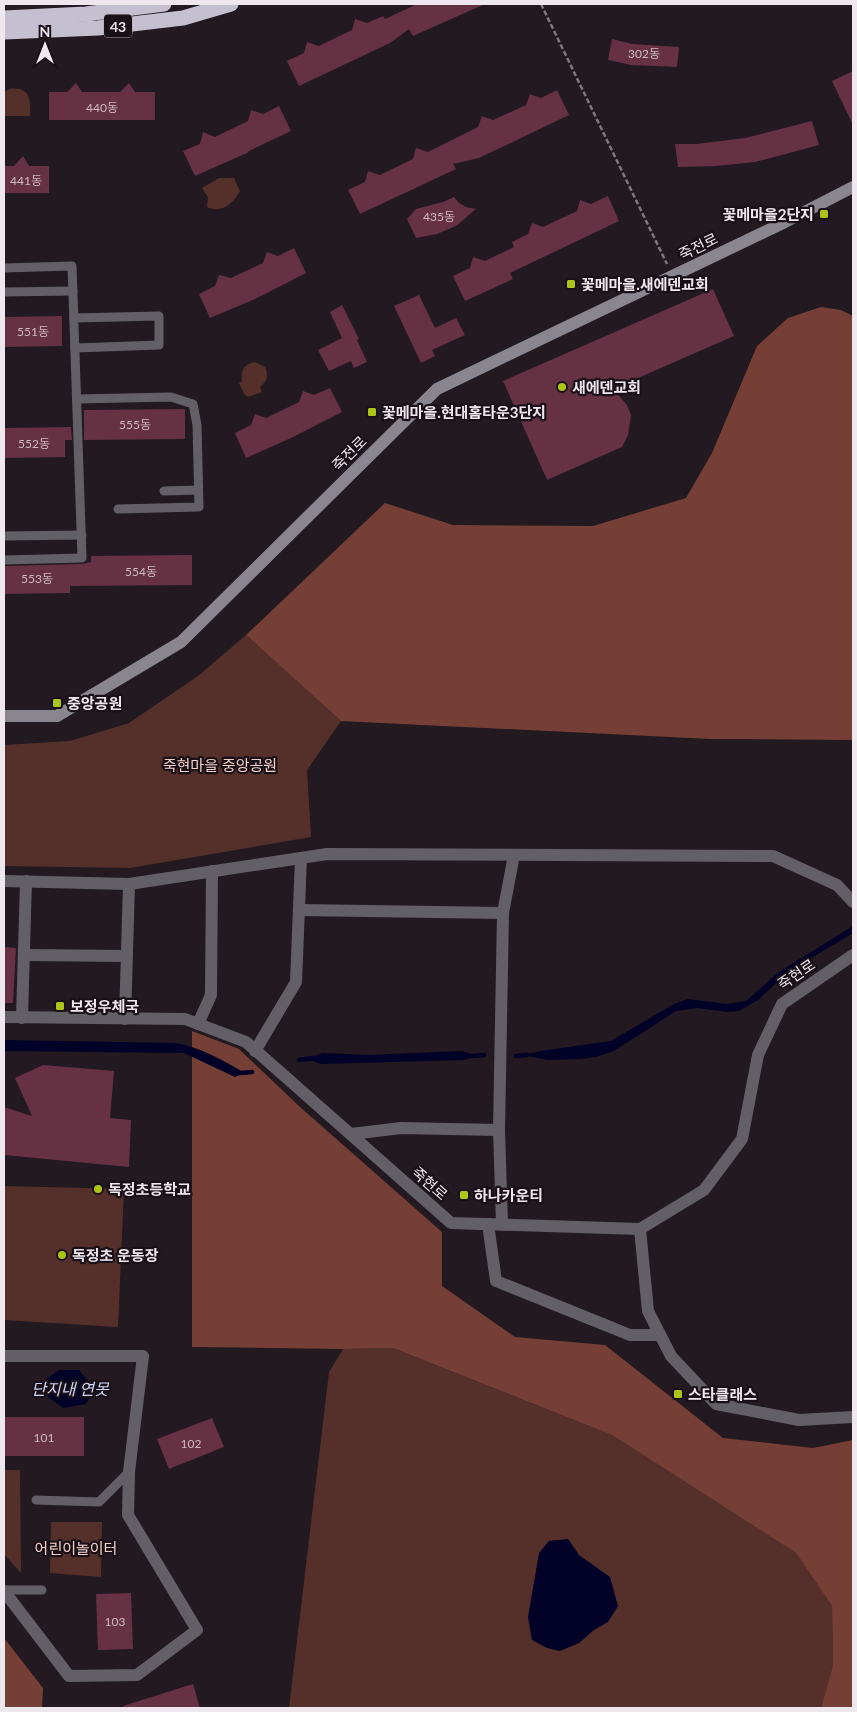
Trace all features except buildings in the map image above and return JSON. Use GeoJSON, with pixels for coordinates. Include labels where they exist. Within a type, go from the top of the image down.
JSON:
{"type":"FeatureCollection","features":[{"type":"Feature","properties":{"kind":"highway","name":"43"},"geometry":{"type":"LineString","coordinates":[[4,18],[86,14],[164,4]]}},
{"type":"Feature","properties":{"kind":"highway","name":"43"},"geometry":{"type":"LineString","coordinates":[[4,32],[107,27],[183,18],[231,4]]}},
{"type":"Feature","properties":{"kind":"street","name":"죽전로"},"geometry":{"type":"LineString","coordinates":[[4,716],[57,716],[181,642],[437,389],[785,222],[853,187]]}},
{"type":"Feature","properties":{"kind":"street"},"geometry":{"type":"LineString","coordinates":[[4,880],[129,884],[327,854],[773,856],[837,885],[853,902]]}},
{"type":"Feature","properties":{"kind":"street"},"geometry":{"type":"LineString","coordinates":[[502,1224],[499,1130],[503,913],[514,855]]}},
{"type":"Feature","properties":{"kind":"street"},"geometry":{"type":"LineString","coordinates":[[255,1051],[296,982],[301,858]]}},
{"type":"Feature","properties":{"kind":"street"},"geometry":{"type":"LineString","coordinates":[[198,1024],[211,995],[212,871]]}},
{"type":"Feature","properties":{"kind":"street"},"geometry":{"type":"LineString","coordinates":[[22,1018],[26,881]]}},
{"type":"Feature","properties":{"kind":"street"},"geometry":{"type":"LineString","coordinates":[[125,1019],[129,884]]}},
{"type":"Feature","properties":{"kind":"street"},"geometry":{"type":"LineString","coordinates":[[299,910],[503,913]]}},
{"type":"Feature","properties":{"kind":"street"},"geometry":{"type":"LineString","coordinates":[[24,955],[127,956]]}},
{"type":"Feature","properties":{"kind":"street","name":"죽현로"},"geometry":{"type":"LineString","coordinates":[[4,1017],[185,1019],[246,1042],[451,1223],[640,1229],[704,1190],[742,1139],[758,1055],[782,1004],[853,955]]}},
{"type":"Feature","properties":{"kind":"street"},"geometry":{"type":"LineString","coordinates":[[350,1134],[401,1128],[499,1130]]}},
{"type":"Feature","properties":{"kind":"street"},"geometry":{"type":"LineString","coordinates":[[488,1224],[496,1281],[630,1335],[660,1335]]}},
{"type":"Feature","properties":{"kind":"street"},"geometry":{"type":"LineString","coordinates":[[640,1229],[648,1310],[671,1356],[716,1404],[799,1420],[853,1417]]}},
{"type":"Feature","properties":{"kind":"street"},"geometry":{"type":"LineString","coordinates":[[4,1356],[143,1356],[129,1472],[128,1515],[197,1630],[137,1675],[68,1676],[4,1590]]}},
{"type":"Feature","properties":{"kind":"lane"},"geometry":{"type":"LineString","coordinates":[[4,268],[72,266],[82,535],[82,558],[4,560]]}},
{"type":"Feature","properties":{"kind":"lane"},"geometry":{"type":"LineString","coordinates":[[4,292],[73,291]]}},
{"type":"Feature","properties":{"kind":"lane"},"geometry":{"type":"LineString","coordinates":[[74,318],[158,316],[159,345],[75,348]]}},
{"type":"Feature","properties":{"kind":"lane"},"geometry":{"type":"LineString","coordinates":[[77,399],[171,397],[194,404],[197,425],[199,507],[118,509]]}},
{"type":"Feature","properties":{"kind":"lane"},"geometry":{"type":"LineString","coordinates":[[164,492],[198,490]]}},
{"type":"Feature","properties":{"kind":"lane"},"geometry":{"type":"LineString","coordinates":[[4,536],[82,535]]}},
{"type":"Feature","properties":{"kind":"lane"},"geometry":{"type":"LineString","coordinates":[[36,1500],[98,1502],[129,1472]]}},
{"type":"Feature","properties":{"kind":"lane"},"geometry":{"type":"LineString","coordinates":[[4,1590],[42,1590]]}},
{"type":"Feature","properties":{"kind":"path"},"geometry":{"type":"LineString","coordinates":[[541,4],[673,276]]}},
{"type":"Feature","properties":{"kind":"green space"},"geometry":{"type":"Polygon","coordinates":[[[9,89],[21,90],[28,95],[30,116],[4,116],[4,92],[9,89]]]}},
{"type":"Feature","properties":{"kind":"green space"},"geometry":{"type":"Polygon","coordinates":[[[219,178],[234,178],[240,191],[234,200],[226,206],[212,209],[207,207],[208,197],[202,188],[219,178]]]}},
{"type":"Feature","properties":{"kind":"green space"},"geometry":{"type":"Polygon","coordinates":[[[255,362],[265,367],[267,378],[260,387],[262,392],[248,397],[244,394],[239,383],[242,381],[244,368],[248,364],[255,362]]]}},
{"type":"Feature","properties":{"kind":"green space","name":"죽현마을 중앙공원"},"geometry":{"type":"Polygon","coordinates":[[[246,635],[341,721],[307,770],[311,837],[130,868],[4,866],[4,745],[70,741],[129,723],[198,676],[246,635]]]}},
{"type":"Feature","properties":{"kind":"green space","name":"독정초 운동장"},"geometry":{"type":"Polygon","coordinates":[[[4,1186],[124,1189],[118,1327],[4,1320],[4,1186]]]}},
{"type":"Feature","properties":{"kind":"green space"},"geometry":{"type":"Polygon","coordinates":[[[393,1348],[612,1435],[796,1553],[832,1606],[833,1665],[821,1708],[289,1708],[329,1372],[343,1349],[393,1348]]]}},
{"type":"Feature","properties":{"kind":"green space"},"geometry":{"type":"Polygon","coordinates":[[[4,1470],[20,1470],[21,1573],[4,1554],[4,1470]]]}},
{"type":"Feature","properties":{"kind":"green space","name":"어린이놀이터"},"geometry":{"type":"Polygon","coordinates":[[[51,1522],[102,1522],[101,1577],[50,1573],[51,1522]]]}},
{"type":"Feature","properties":{"kind":"shaded area"},"geometry":{"type":"Polygon","coordinates":[[[821,307],[841,310],[853,316],[853,740],[711,739],[341,721],[246,635],[385,503],[453,525],[593,526],[686,498],[712,453],[757,346],[788,318],[821,307]]]}},
{"type":"Feature","properties":{"kind":"shaded area"},"geometry":{"type":"Polygon","coordinates":[[[192,1031],[239,1049],[300,1107],[442,1232],[442,1286],[515,1337],[605,1345],[723,1438],[813,1448],[853,1440],[853,1708],[821,1708],[833,1665],[832,1606],[796,1553],[612,1435],[393,1348],[192,1347],[192,1031]]]}},
{"type":"Feature","properties":{"kind":"shaded area"},"geometry":{"type":"Polygon","coordinates":[[[4,1638],[43,1688],[42,1708],[4,1708],[4,1638]]]}},
{"type":"Feature","properties":{"kind":"water"},"geometry":{"type":"Polygon","coordinates":[[[853,926],[853,933],[788,972],[758,1000],[739,1011],[728,1012],[697,1008],[676,1011],[614,1051],[596,1057],[548,1060],[523,1055],[611,1041],[674,1004],[688,999],[727,1004],[746,1001],[779,972],[853,926]]]}},
{"type":"Feature","properties":{"kind":"water"},"geometry":{"type":"Polygon","coordinates":[[[4,1040],[176,1043],[203,1051],[245,1073],[235,1077],[184,1053],[4,1051],[4,1040]]]}},
{"type":"Feature","properties":{"kind":"water"},"geometry":{"type":"Polygon","coordinates":[[[462,1051],[477,1056],[464,1060],[321,1064],[307,1059],[322,1053],[369,1055],[462,1051]]]}},
{"type":"Feature","properties":{"kind":"water","name":"단지내 연못"},"geometry":{"type":"Polygon","coordinates":[[[59,1370],[79,1370],[94,1389],[86,1404],[63,1408],[47,1396],[45,1380],[59,1370]]]}},
{"type":"Feature","properties":{"kind":"water"},"geometry":{"type":"Polygon","coordinates":[[[568,1539],[579,1555],[610,1577],[618,1606],[608,1622],[594,1630],[579,1643],[560,1651],[547,1648],[532,1640],[528,1617],[539,1553],[549,1541],[568,1539]]]}},
{"type":"Feature","properties":{"kind":"waterway"},"geometry":{"type":"LineString","coordinates":[[473,1056],[484,1055]]}},
{"type":"Feature","properties":{"kind":"waterway"},"geometry":{"type":"LineString","coordinates":[[516,1056],[527,1055]]}},
{"type":"Feature","properties":{"kind":"waterway"},"geometry":{"type":"LineString","coordinates":[[299,1060],[313,1058]]}},
{"type":"Feature","properties":{"kind":"waterway"},"geometry":{"type":"LineString","coordinates":[[241,1073],[252,1072]]}},
{"type":"Feature","properties":{"kind":"place","name":"꽃메마을2단지"},"geometry":{"type":"Point","coordinates":[824,214]}},
{"type":"Feature","properties":{"kind":"place","name":"꽃메마을.새에덴교회"},"geometry":{"type":"Point","coordinates":[571,284]}},
{"type":"Feature","properties":{"kind":"place","name":"새에덴교회"},"geometry":{"type":"Point","coordinates":[562,387]}},
{"type":"Feature","properties":{"kind":"place","name":"꽃메마을.현대홈타운3단지"},"geometry":{"type":"Point","coordinates":[372,412]}},
{"type":"Feature","properties":{"kind":"place","name":"중앙공원"},"geometry":{"type":"Point","coordinates":[57,703]}},
{"type":"Feature","properties":{"kind":"place","name":"보정우체국"},"geometry":{"type":"Point","coordinates":[60,1006]}},
{"type":"Feature","properties":{"kind":"place","name":"독정초등학교"},"geometry":{"type":"Point","coordinates":[98,1189]}},
{"type":"Feature","properties":{"kind":"place","name":"하나카운티"},"geometry":{"type":"Point","coordinates":[464,1195]}},
{"type":"Feature","properties":{"kind":"place","name":"독정초 운동장"},"geometry":{"type":"Point","coordinates":[62,1255]}},
{"type":"Feature","properties":{"kind":"place","name":"스타클래스"},"geometry":{"type":"Point","coordinates":[678,1394]}}]}
